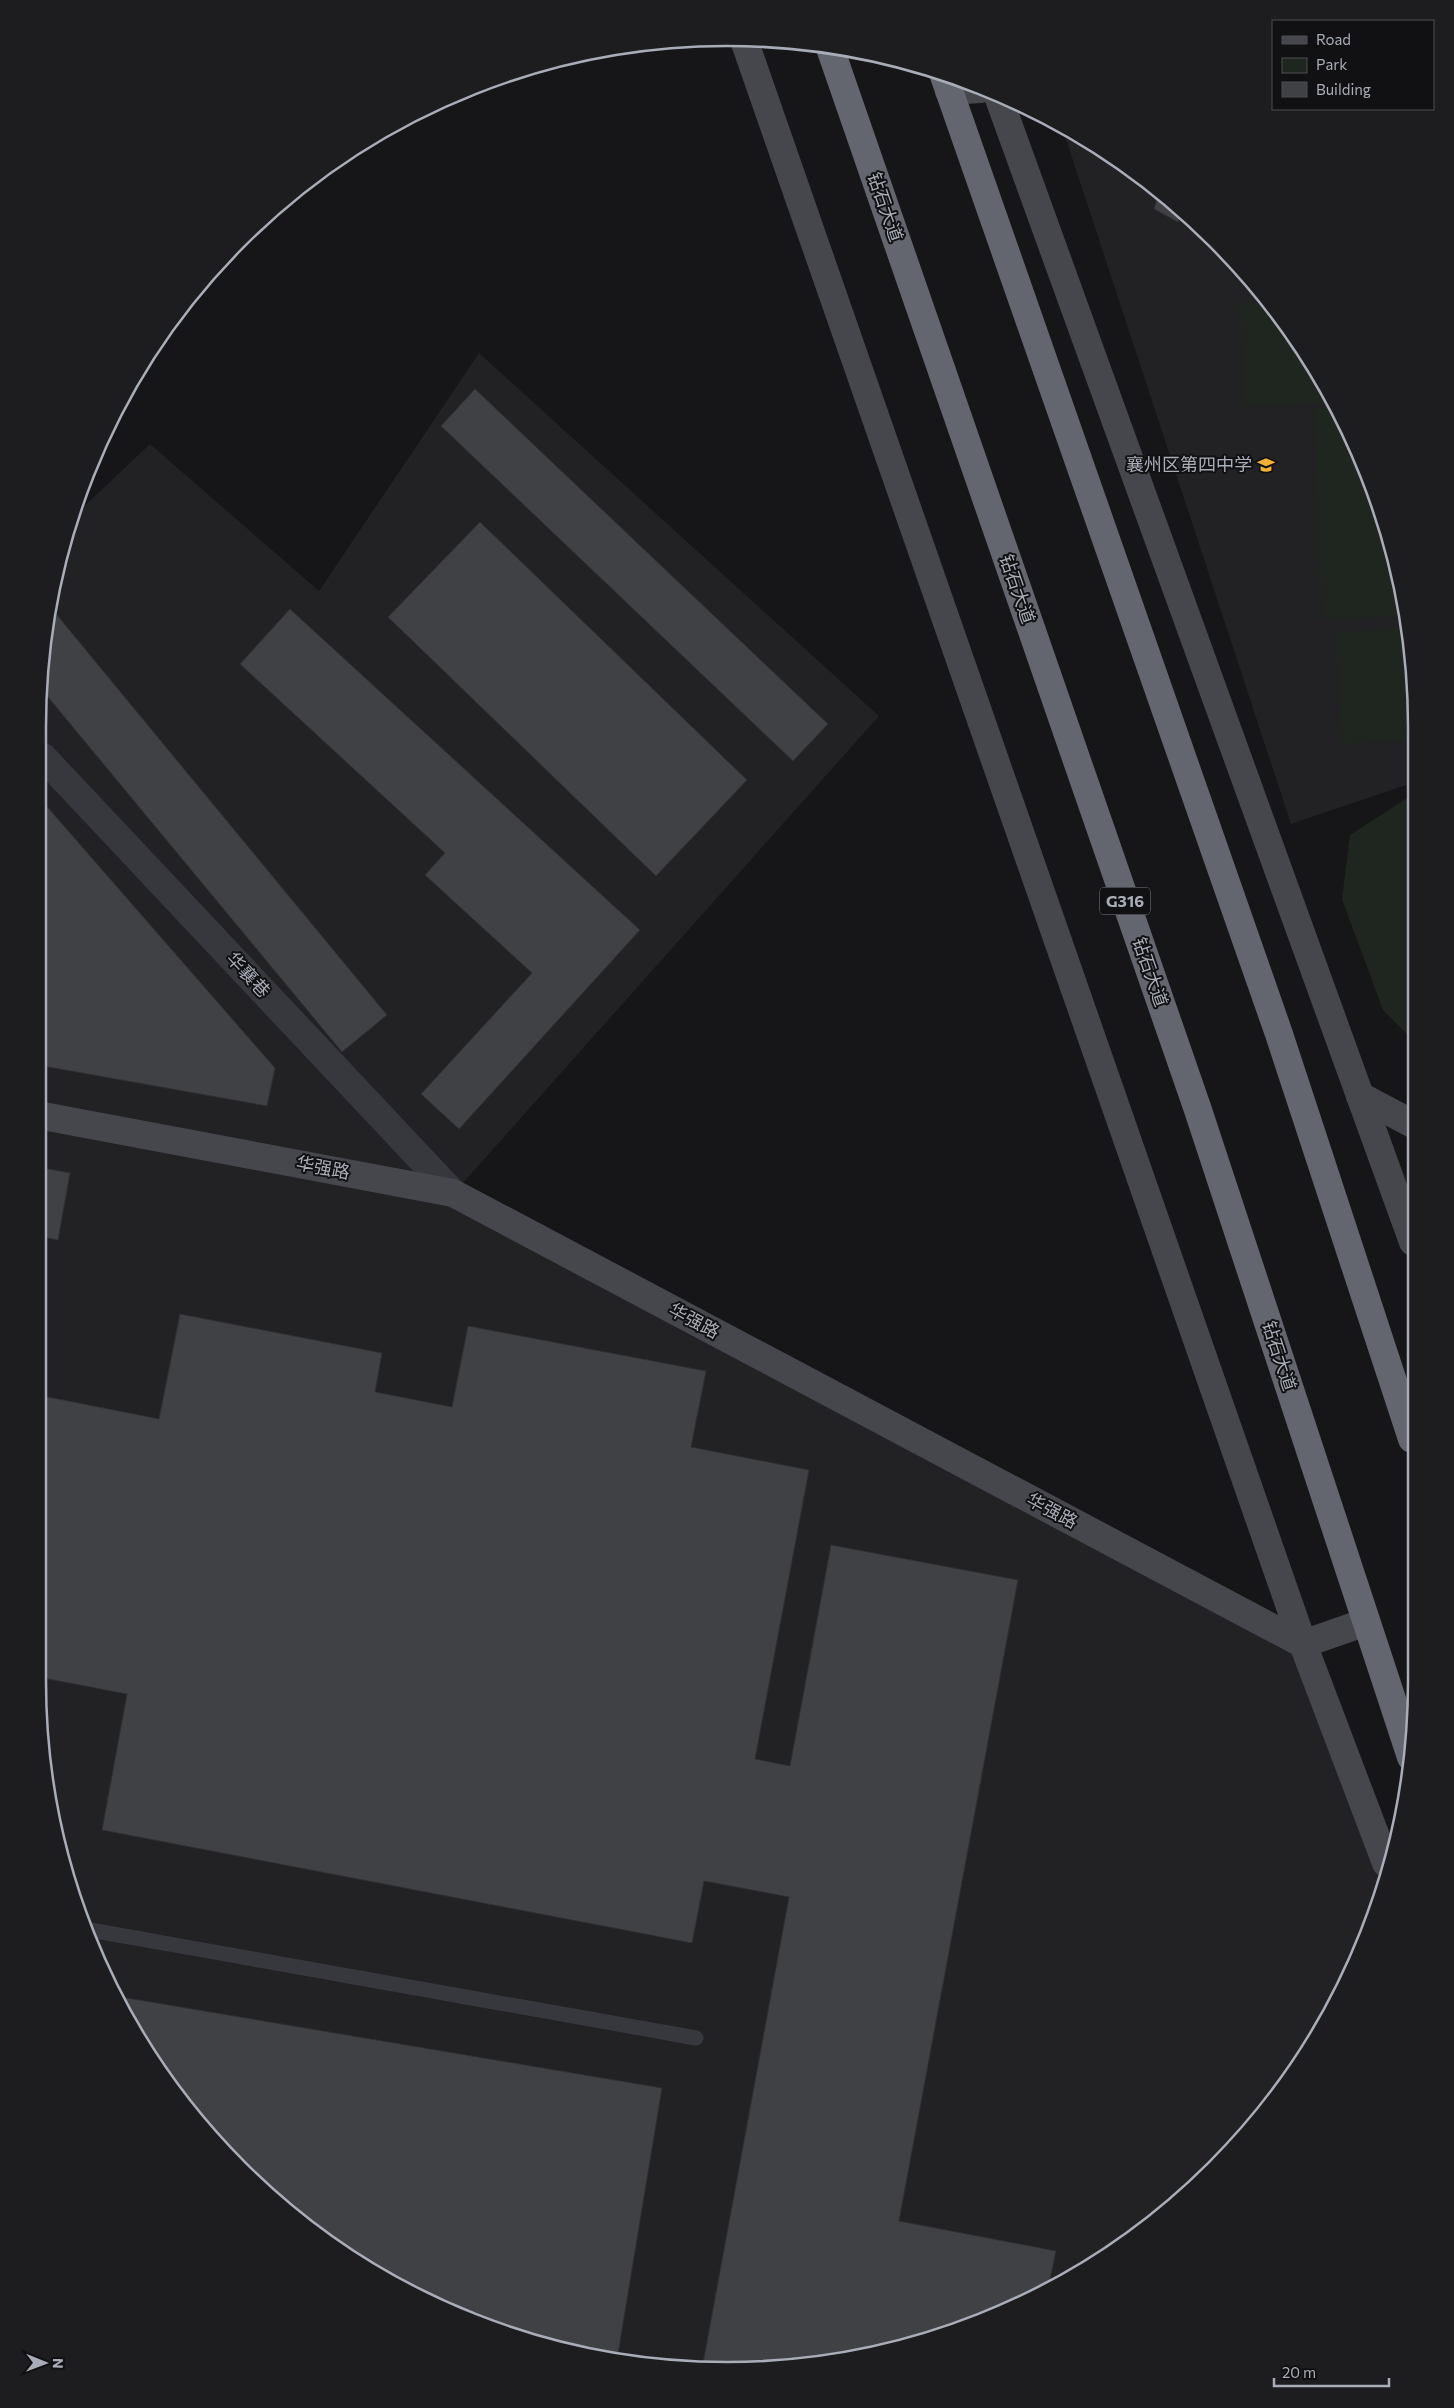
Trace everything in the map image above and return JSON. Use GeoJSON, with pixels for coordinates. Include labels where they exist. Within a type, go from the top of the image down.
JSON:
{"type":"FeatureCollection","features":[{"type":"Feature","properties":{"kind":"highway","name":"钻石大道"},"geometry":{"type":"LineString","coordinates":[[832,55],[1198,1110],[1405,1739]]}},
{"type":"Feature","properties":{"kind":"highway"},"geometry":{"type":"LineString","coordinates":[[947,83],[1279,1034],[1408,1427]]}},
{"type":"Feature","properties":{"kind":"street"},"geometry":{"type":"LineString","coordinates":[[746,47],[1303,1644],[1384,1859]]}},
{"type":"Feature","properties":{"kind":"street"},"geometry":{"type":"LineString","coordinates":[[1001,104],[1408,1228]]}},
{"type":"Feature","properties":{"kind":"street","name":"华襄巷"},"geometry":{"type":"LineString","coordinates":[[46,760],[453,1193]]}},
{"type":"Feature","properties":{"kind":"street"},"geometry":{"type":"LineString","coordinates":[[1360,1096],[1408,1121]]}},
{"type":"Feature","properties":{"kind":"street","name":"华强路"},"geometry":{"type":"LineString","coordinates":[[46,1117],[453,1193],[1303,1644]]}},
{"type":"Feature","properties":{"kind":"street"},"geometry":{"type":"LineString","coordinates":[[1303,1644],[1366,1622]]}},
{"type":"Feature","properties":{"kind":"lane"},"geometry":{"type":"LineString","coordinates":[[94,1931],[696,2038]]}},
{"type":"Feature","properties":{"kind":"shaded area","name":"襄州区第四中学"},"geometry":{"type":"Polygon","coordinates":[[[1065,136],[1105,161],[1176,215],[1239,278],[1293,349],[1317,387],[1338,426],[1372,508],[1395,594],[1402,638],[1408,727],[1408,784],[1291,824],[1065,136]]]}},
{"type":"Feature","properties":{"kind":"shaded area"},"geometry":{"type":"Polygon","coordinates":[[[479,353],[879,716],[454,1193],[1303,1644],[1384,1859],[1372,1900],[1338,1982],[1317,2021],[1293,2059],[1239,2130],[1176,2193],[1105,2247],[1067,2271],[1028,2292],[946,2326],[860,2349],[816,2356],[727,2362],[682,2360],[594,2349],[551,2339],[508,2326],[426,2292],[387,2271],[313,2221],[278,2193],[215,2130],[161,2059],[137,2021],[116,1982],[82,1900],[59,1814],[52,1770],[46,1681],[46,727],[52,638],[59,594],[82,508],[150,444],[319,591],[479,353]]]}},
{"type":"Feature","properties":{"kind":"green space"},"geometry":{"type":"Polygon","coordinates":[[[1258,302],[1293,349],[1326,403],[1243,405],[1240,303],[1258,302]]]}},
{"type":"Feature","properties":{"kind":"green space"},"geometry":{"type":"Polygon","coordinates":[[[1314,408],[1328,408],[1356,466],[1372,508],[1385,551],[1399,616],[1322,619],[1314,408]]]}},
{"type":"Feature","properties":{"kind":"green space"},"geometry":{"type":"Polygon","coordinates":[[[1400,628],[1406,682],[1408,739],[1342,744],[1335,633],[1400,628]]]}},
{"type":"Feature","properties":{"kind":"green space"},"geometry":{"type":"Polygon","coordinates":[[[1408,798],[1408,1035],[1383,1010],[1342,899],[1350,835],[1408,798]]]}},
{"type":"Feature","properties":{"kind":"building"},"geometry":{"type":"Polygon","coordinates":[[[1157,200],[1179,218],[1178,222],[1154,209],[1157,200]]]}},
{"type":"Feature","properties":{"kind":"building"},"geometry":{"type":"Polygon","coordinates":[[[475,389],[828,724],[793,761],[441,426],[475,389]]]}},
{"type":"Feature","properties":{"kind":"building"},"geometry":{"type":"Polygon","coordinates":[[[480,522],[747,780],[656,876],[388,617],[480,522]]]}},
{"type":"Feature","properties":{"kind":"building"},"geometry":{"type":"Polygon","coordinates":[[[290,609],[640,930],[459,1129],[421,1094],[532,973],[425,875],[445,853],[240,664],[290,609]]]}},
{"type":"Feature","properties":{"kind":"building"},"geometry":{"type":"Polygon","coordinates":[[[56,614],[387,1015],[342,1052],[47,696],[56,614]]]}},
{"type":"Feature","properties":{"kind":"building"},"geometry":{"type":"Polygon","coordinates":[[[46,805],[275,1068],[267,1106],[46,1067],[46,805]]]}},
{"type":"Feature","properties":{"kind":"building"},"geometry":{"type":"Polygon","coordinates":[[[46,1169],[70,1173],[58,1240],[46,1238],[46,1169]]]}},
{"type":"Feature","properties":{"kind":"building"},"geometry":{"type":"Polygon","coordinates":[[[180,1314],[382,1353],[375,1392],[452,1407],[468,1326],[706,1371],[691,1447],[809,1470],[755,1759],[790,1766],[831,1545],[1018,1580],[899,2221],[1056,2251],[1050,2280],[988,2310],[946,2326],[903,2339],[860,2349],[816,2356],[727,2362],[703,2361],[789,1897],[704,1881],[692,1943],[102,1830],[127,1694],[46,1679],[46,1397],[159,1419],[180,1314]]]}},
{"type":"Feature","properties":{"kind":"building"},"geometry":{"type":"Polygon","coordinates":[[[124,1998],[662,2088],[618,2353],[594,2349],[508,2326],[426,2292],[387,2271],[313,2221],[278,2193],[215,2130],[161,2059],[124,1998]]]}},
{"type":"Feature","properties":{"kind":"place","name":"襄州区第四中学"},"geometry":{"type":"Point","coordinates":[1266,465]}}]}
